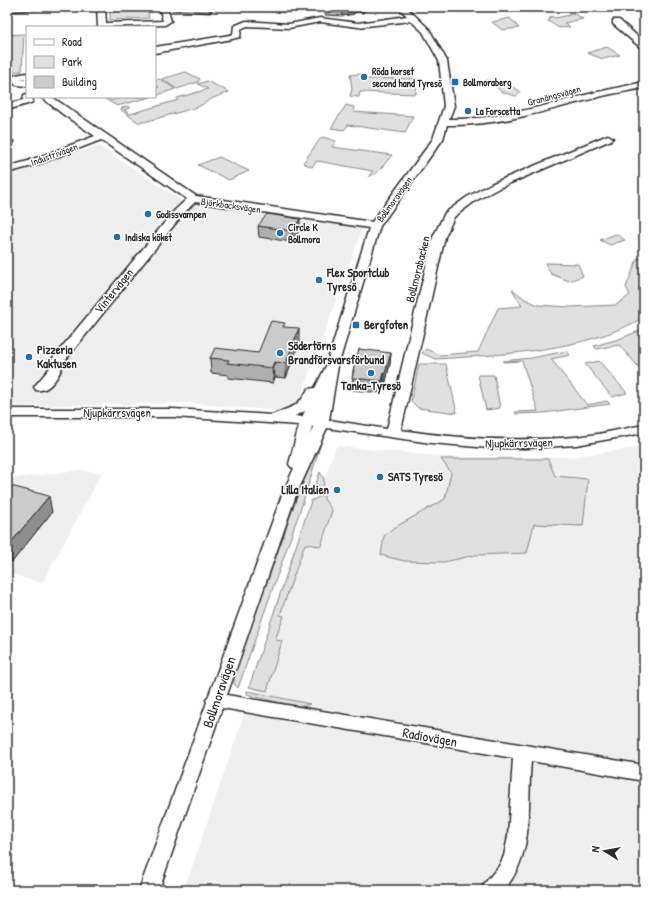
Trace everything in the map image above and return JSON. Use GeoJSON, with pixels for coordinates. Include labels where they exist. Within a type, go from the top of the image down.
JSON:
{"type":"FeatureCollection","features":[{"type":"Feature","properties":{"kind":"street"},"geometry":{"type":"LineString","coordinates":[[7,9],[38,7]]}},
{"type":"Feature","properties":{"kind":"street"},"geometry":{"type":"LineString","coordinates":[[94,7],[99,26]]}},
{"type":"Feature","properties":{"kind":"street"},"geometry":{"type":"LineString","coordinates":[[99,26],[101,7]]}},
{"type":"Feature","properties":{"kind":"street"},"geometry":{"type":"LineString","coordinates":[[112,26],[166,22],[164,7]]}},
{"type":"Feature","properties":{"kind":"street","name":"Bollmoravägen"},"geometry":{"type":"LineString","coordinates":[[396,7],[412,19]]}},
{"type":"Feature","properties":{"kind":"street","name":"Bollmoravägen"},"geometry":{"type":"LineString","coordinates":[[149,890],[313,426],[324,412],[332,366],[375,226],[438,139],[445,122],[449,106],[443,61],[431,40],[402,7]]}},
{"type":"Feature","properties":{"kind":"street"},"geometry":{"type":"LineString","coordinates":[[156,50],[235,33],[246,23],[289,26],[320,20],[358,25],[412,19]]}},
{"type":"Feature","properties":{"kind":"street"},"geometry":{"type":"LineString","coordinates":[[616,22],[644,46]]}},
{"type":"Feature","properties":{"kind":"street"},"geometry":{"type":"LineString","coordinates":[[7,81],[23,81]]}},
{"type":"Feature","properties":{"kind":"street","name":"Granängsvägen"},"geometry":{"type":"LineString","coordinates":[[445,122],[481,122],[504,120],[597,95],[644,86]]}},
{"type":"Feature","properties":{"kind":"street"},"geometry":{"type":"LineString","coordinates":[[7,100],[26,96]]}},
{"type":"Feature","properties":{"kind":"street"},"geometry":{"type":"LineString","coordinates":[[7,107],[28,101],[27,98]]}},
{"type":"Feature","properties":{"kind":"street","name":"Björkbacksvägen"},"geometry":{"type":"LineString","coordinates":[[47,98],[101,137],[193,199],[375,226]]}},
{"type":"Feature","properties":{"kind":"street","name":"Industrivägen"},"geometry":{"type":"LineString","coordinates":[[7,170],[101,137]]}},
{"type":"Feature","properties":{"kind":"street","name":"Bollmorabacken"},"geometry":{"type":"LineString","coordinates":[[393,434],[439,236],[449,215],[471,199],[495,186],[608,138]]}},
{"type":"Feature","properties":{"kind":"street","name":"Vintervägen"},"geometry":{"type":"LineString","coordinates":[[41,387],[55,370],[58,362],[124,278],[179,212],[193,199]]}},
{"type":"Feature","properties":{"kind":"street","name":"Bollmoravägen"},"geometry":{"type":"LineString","coordinates":[[266,418],[284,415],[306,404],[311,398],[319,379],[332,366]]}},
{"type":"Feature","properties":{"kind":"street","name":"Njupkärrsvägen"},"geometry":{"type":"LineString","coordinates":[[9,416],[173,413],[266,418],[313,426],[331,433],[393,434],[489,444],[528,444],[576,441],[644,429]]}},
{"type":"Feature","properties":{"kind":"street","name":"Njupkärrsvägen"},"geometry":{"type":"LineString","coordinates":[[227,416],[313,426]]}},
{"type":"Feature","properties":{"kind":"street","name":"Radiovägen"},"geometry":{"type":"LineString","coordinates":[[216,700],[644,773]]}},
{"type":"Feature","properties":{"kind":"street"},"geometry":{"type":"LineString","coordinates":[[491,890],[502,880],[515,849],[523,753]]}},
{"type":"Feature","properties":{"kind":"shaded area"},"geometry":{"type":"Polygon","coordinates":[[[99,146],[184,202],[363,227],[299,401],[279,411],[188,403],[7,405],[7,174],[99,146]]]}},
{"type":"Feature","properties":{"kind":"shaded area"},"geometry":{"type":"Polygon","coordinates":[[[336,446],[448,457],[569,457],[644,447],[644,890],[184,890],[336,446]]]}},
{"type":"Feature","properties":{"kind":"shaded area"},"geometry":{"type":"Polygon","coordinates":[[[80,470],[102,473],[42,583],[7,573],[7,479],[80,470]]]}},
{"type":"Feature","properties":{"kind":"green space"},"geometry":{"type":"Polygon","coordinates":[[[147,8],[149,18],[110,20],[110,10],[147,8]]]}},
{"type":"Feature","properties":{"kind":"green space"},"geometry":{"type":"Polygon","coordinates":[[[575,14],[583,19],[564,23],[570,27],[559,28],[548,21],[551,16],[555,18],[575,14]]]}},
{"type":"Feature","properties":{"kind":"green space"},"geometry":{"type":"Polygon","coordinates":[[[510,18],[519,28],[502,30],[492,22],[510,18]]]}},
{"type":"Feature","properties":{"kind":"green space"},"geometry":{"type":"Polygon","coordinates":[[[24,34],[22,71],[7,72],[7,35],[24,34]]]}},
{"type":"Feature","properties":{"kind":"green space"},"geometry":{"type":"Polygon","coordinates":[[[607,47],[620,55],[603,59],[587,53],[607,47]]]}},
{"type":"Feature","properties":{"kind":"green space"},"geometry":{"type":"Polygon","coordinates":[[[186,72],[200,79],[198,82],[177,89],[162,79],[186,72]]]}},
{"type":"Feature","properties":{"kind":"green space"},"geometry":{"type":"Polygon","coordinates":[[[361,74],[362,79],[415,78],[417,79],[416,94],[360,92],[359,97],[350,96],[352,89],[350,75],[361,74]]]}},
{"type":"Feature","properties":{"kind":"green space"},"geometry":{"type":"Polygon","coordinates":[[[160,79],[175,89],[156,96],[156,88],[159,87],[156,86],[156,80],[160,79]]]}},
{"type":"Feature","properties":{"kind":"green space"},"geometry":{"type":"Polygon","coordinates":[[[486,80],[498,80],[520,91],[520,93],[516,96],[501,92],[495,85],[484,85],[486,80]]]}},
{"type":"Feature","properties":{"kind":"green space"},"geometry":{"type":"Polygon","coordinates":[[[207,81],[229,92],[213,98],[198,107],[144,122],[138,122],[121,110],[127,106],[130,108],[124,110],[130,114],[178,100],[177,98],[208,89],[198,84],[207,81]]]}},
{"type":"Feature","properties":{"kind":"green space"},"geometry":{"type":"Polygon","coordinates":[[[103,98],[107,98],[111,101],[122,98],[147,98],[117,106],[103,98]]]}},
{"type":"Feature","properties":{"kind":"green space"},"geometry":{"type":"Polygon","coordinates":[[[346,105],[354,107],[353,112],[413,116],[405,133],[348,125],[344,130],[331,128],[346,105]]]}},
{"type":"Feature","properties":{"kind":"green space"},"geometry":{"type":"Polygon","coordinates":[[[323,137],[336,141],[332,147],[392,155],[377,173],[368,177],[373,171],[317,161],[312,167],[303,163],[323,137]]]}},
{"type":"Feature","properties":{"kind":"green space"},"geometry":{"type":"Polygon","coordinates":[[[219,157],[249,171],[229,180],[198,165],[219,157]]]}},
{"type":"Feature","properties":{"kind":"green space"},"geometry":{"type":"Polygon","coordinates":[[[616,234],[625,240],[610,245],[600,240],[616,234]]]}},
{"type":"Feature","properties":{"kind":"green space"},"geometry":{"type":"Polygon","coordinates":[[[644,258],[644,317],[622,328],[597,337],[570,344],[514,353],[435,359],[422,353],[426,349],[440,355],[478,352],[498,308],[522,306],[512,289],[525,299],[538,305],[570,307],[616,305],[630,295],[626,287],[637,259],[644,258]]]}},
{"type":"Feature","properties":{"kind":"green space"},"geometry":{"type":"Polygon","coordinates":[[[545,263],[578,264],[583,276],[569,281],[551,274],[545,263]]]}},
{"type":"Feature","properties":{"kind":"green space"},"geometry":{"type":"Polygon","coordinates":[[[644,329],[644,334],[639,336],[644,340],[644,373],[619,345],[596,349],[594,346],[619,339],[644,329]]]}},
{"type":"Feature","properties":{"kind":"green space"},"geometry":{"type":"Polygon","coordinates":[[[567,351],[570,355],[551,359],[587,405],[607,401],[610,404],[543,413],[516,414],[515,412],[538,411],[522,361],[503,361],[531,358],[567,351]]]}},
{"type":"Feature","properties":{"kind":"green space"},"geometry":{"type":"Polygon","coordinates":[[[599,361],[627,393],[612,397],[585,364],[599,361]]]}},
{"type":"Feature","properties":{"kind":"green space"},"geometry":{"type":"Polygon","coordinates":[[[419,364],[446,364],[457,413],[418,408],[411,401],[419,364]]]}},
{"type":"Feature","properties":{"kind":"green space"},"geometry":{"type":"Polygon","coordinates":[[[478,375],[494,375],[500,408],[486,410],[478,375]]]}},
{"type":"Feature","properties":{"kind":"green space"},"geometry":{"type":"Polygon","coordinates":[[[316,443],[321,443],[304,499],[238,688],[234,684],[234,668],[269,577],[316,443]]]}},
{"type":"Feature","properties":{"kind":"green space"},"geometry":{"type":"Polygon","coordinates":[[[441,459],[548,459],[555,476],[588,479],[583,526],[534,524],[527,553],[475,555],[444,562],[404,561],[381,555],[384,536],[392,529],[445,499],[451,473],[441,459]]]}},
{"type":"Feature","properties":{"kind":"green space"},"geometry":{"type":"Polygon","coordinates":[[[320,472],[324,479],[323,489],[312,495],[320,472]]]}},
{"type":"Feature","properties":{"kind":"green space"},"geometry":{"type":"Polygon","coordinates":[[[324,494],[324,499],[332,510],[321,546],[305,544],[280,615],[284,616],[275,640],[282,641],[267,691],[249,687],[311,501],[324,494]]]}},
{"type":"Feature","properties":{"kind":"green space"},"geometry":{"type":"Polygon","coordinates":[[[247,691],[310,704],[300,706],[284,703],[247,694],[247,691]]]}},
{"type":"Feature","properties":{"kind":"building"},"geometry":{"type":"Polygon","coordinates":[[[267,214],[300,219],[292,231],[258,226],[267,214]]]}},
{"type":"Feature","properties":{"kind":"building"},"geometry":{"type":"Polygon","coordinates":[[[271,321],[285,323],[283,327],[299,328],[286,363],[274,362],[272,368],[227,363],[229,360],[210,358],[215,348],[258,353],[271,321]]]}},
{"type":"Feature","properties":{"kind":"building"},"geometry":{"type":"Polygon","coordinates":[[[359,349],[391,353],[382,381],[352,378],[359,349]]]}},
{"type":"Feature","properties":{"kind":"building"},"geometry":{"type":"Polygon","coordinates":[[[7,485],[49,496],[9,545],[7,545],[7,485]]]}},
{"type":"Feature","properties":{"kind":"place","name":"Röda korset second hand Tyresö"},"geometry":{"type":"Point","coordinates":[364,77]}},
{"type":"Feature","properties":{"kind":"place","name":"Bollmoraberg"},"geometry":{"type":"Point","coordinates":[455,82]}},
{"type":"Feature","properties":{"kind":"place","name":"La Forscetta"},"geometry":{"type":"Point","coordinates":[468,111]}},
{"type":"Feature","properties":{"kind":"place","name":"Godissvampen"},"geometry":{"type":"Point","coordinates":[148,214]}},
{"type":"Feature","properties":{"kind":"place","name":"Circle K Bollmora"},"geometry":{"type":"Point","coordinates":[280,233]}},
{"type":"Feature","properties":{"kind":"place","name":"Indiska köket"},"geometry":{"type":"Point","coordinates":[117,237]}},
{"type":"Feature","properties":{"kind":"place","name":"Flex Sportclub Tyresö"},"geometry":{"type":"Point","coordinates":[319,280]}},
{"type":"Feature","properties":{"kind":"place","name":"Bergfoten"},"geometry":{"type":"Point","coordinates":[356,325]}},
{"type":"Feature","properties":{"kind":"place","name":"Södertörns Brandförsvarsförbund"},"geometry":{"type":"Point","coordinates":[280,353]}},
{"type":"Feature","properties":{"kind":"place","name":"Pizzeria Kaktusen"},"geometry":{"type":"Point","coordinates":[29,357]}},
{"type":"Feature","properties":{"kind":"place","name":"Tanka-Tyresö"},"geometry":{"type":"Point","coordinates":[371,373]}},
{"type":"Feature","properties":{"kind":"place","name":"SATS Tyresö"},"geometry":{"type":"Point","coordinates":[380,477]}},
{"type":"Feature","properties":{"kind":"place","name":"Lilla Italien"},"geometry":{"type":"Point","coordinates":[337,490]}}]}
